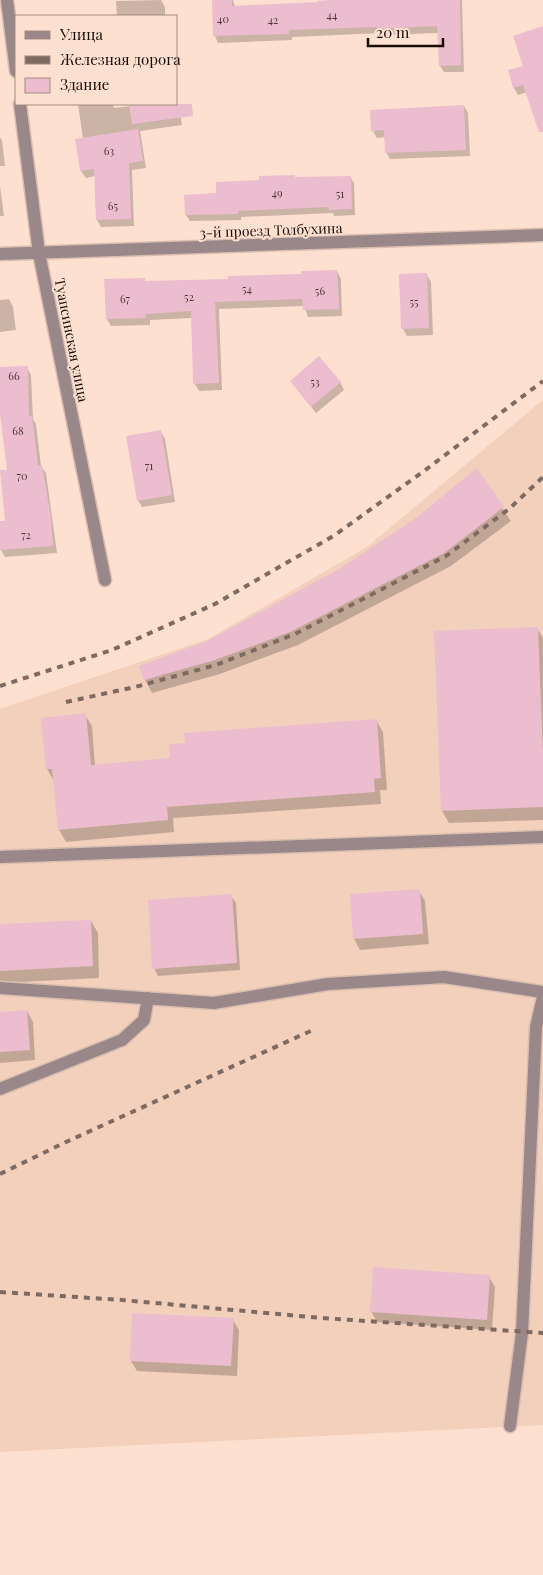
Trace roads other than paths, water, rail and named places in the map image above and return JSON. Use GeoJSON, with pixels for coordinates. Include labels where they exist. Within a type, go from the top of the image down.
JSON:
{"type":"FeatureCollection","features":[{"type":"Feature","properties":{"kind":"street"},"geometry":{"type":"LineString","coordinates":[[7,0],[15,63]]}},
{"type":"Feature","properties":{"kind":"street","name":"Туапсинская улица"},"geometry":{"type":"LineString","coordinates":[[20,105],[39,253],[105,580]]}},
{"type":"Feature","properties":{"kind":"street","name":"3-й проезд Толбухина"},"geometry":{"type":"LineString","coordinates":[[0,254],[543,235]]}},
{"type":"Feature","properties":{"kind":"street"},"geometry":{"type":"LineString","coordinates":[[0,857],[543,837]]}},
{"type":"Feature","properties":{"kind":"street"},"geometry":{"type":"LineString","coordinates":[[0,988],[214,1002],[328,984],[444,977],[543,992]]}},
{"type":"Feature","properties":{"kind":"street"},"geometry":{"type":"LineString","coordinates":[[510,1426],[522,1333],[536,1027],[543,997]]}},
{"type":"Feature","properties":{"kind":"street"},"geometry":{"type":"LineString","coordinates":[[0,1089],[122,1040],[144,1020],[148,998]]}},
{"type":"Feature","properties":{"kind":"railway"},"geometry":{"type":"LineString","coordinates":[[0,686],[112,650],[215,604],[335,535],[424,471],[543,381]]}},
{"type":"Feature","properties":{"kind":"railway"},"geometry":{"type":"LineString","coordinates":[[66,702],[135,687],[216,665],[295,634],[446,556],[509,509],[543,477]]}},
{"type":"Feature","properties":{"kind":"railway"},"geometry":{"type":"LineString","coordinates":[[0,1174],[315,1029]]}},
{"type":"Feature","properties":{"kind":"railway"},"geometry":{"type":"LineString","coordinates":[[0,1292],[122,1300],[322,1318],[543,1333]]}}]}
